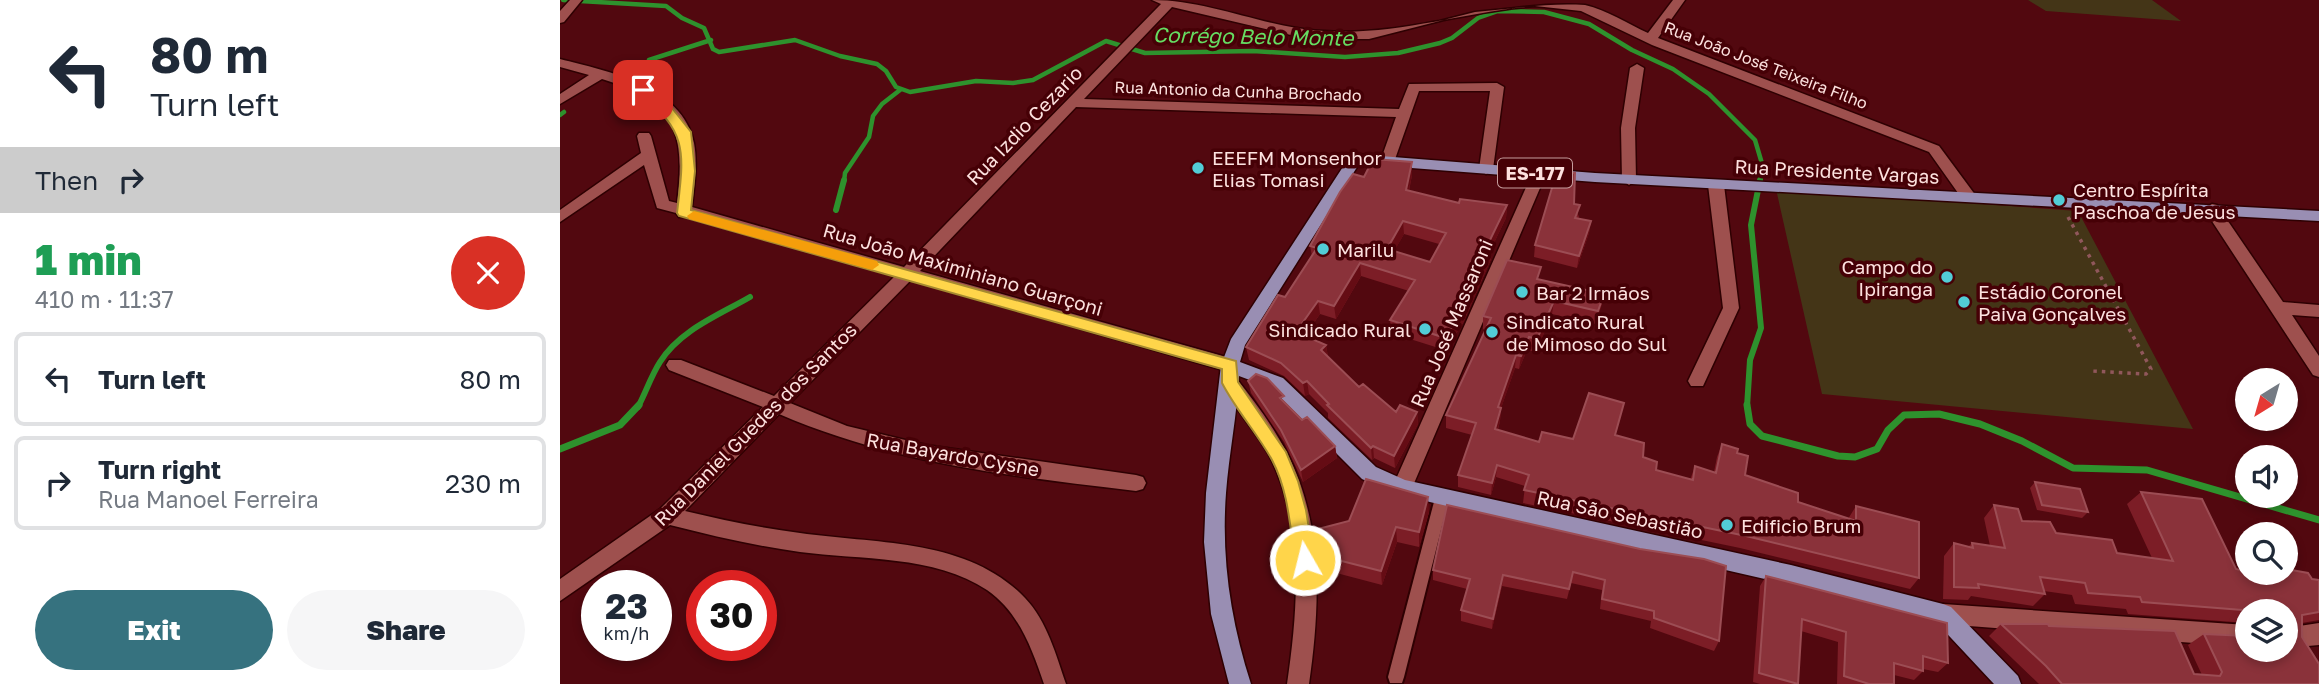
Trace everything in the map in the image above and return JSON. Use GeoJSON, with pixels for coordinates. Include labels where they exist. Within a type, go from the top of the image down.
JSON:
{"type":"FeatureCollection","features":[{"type":"Feature","properties":{"kind":"main road","name":"Rua Presidente Vargas"},"geometry":{"type":"LineString","coordinates":[[1230,374],[1237,344],[1354,159],[1790,190],[2059,200],[2319,216]]}},
{"type":"Feature","properties":{"kind":"main road","name":"Rua São Sebastião"},"geometry":{"type":"LineString","coordinates":[[1230,374],[1277,383],[1369,472],[1402,488],[1791,575],[1943,614]]}},
{"type":"Feature","properties":{"kind":"main road","name":"ES-177"},"geometry":{"type":"LineString","coordinates":[[1230,374],[1216,496],[1215,566],[1222,624],[1240,684]]}},
{"type":"Feature","properties":{"kind":"main road"},"geometry":{"type":"LineString","coordinates":[[1943,614],[2010,684]]}},
{"type":"Feature","properties":{"kind":"street"},"geometry":{"type":"LineString","coordinates":[[1651,38],[1679,0]]}},
{"type":"Feature","properties":{"kind":"street","name":"Rua João José Teixeira Filho"},"geometry":{"type":"LineString","coordinates":[[1163,2],[1295,32],[1346,35],[1388,31],[1475,8],[1535,2],[1567,5],[1601,14],[1651,38],[1934,149],[1968,197]]}},
{"type":"Feature","properties":{"kind":"street","name":"Rua Izdio Cezario"},"geometry":{"type":"LineString","coordinates":[[908,273],[1116,58],[1163,2]]}},
{"type":"Feature","properties":{"kind":"street"},"geometry":{"type":"LineString","coordinates":[[560,19],[574,3]]}},
{"type":"Feature","properties":{"kind":"street"},"geometry":{"type":"LineString","coordinates":[[560,63],[643,90],[664,106],[684,132],[689,171],[684,213],[662,204],[644,136]]}},
{"type":"Feature","properties":{"kind":"street"},"geometry":{"type":"LineString","coordinates":[[1629,180],[1628,128],[1637,68]]}},
{"type":"Feature","properties":{"kind":"street"},"geometry":{"type":"LineString","coordinates":[[560,100],[599,75]]}},
{"type":"Feature","properties":{"kind":"street"},"geometry":{"type":"LineString","coordinates":[[1387,162],[1413,87],[1497,87],[1486,169]]}},
{"type":"Feature","properties":{"kind":"street","name":"Rua Antonio da Cunha Brochado"},"geometry":{"type":"LineString","coordinates":[[1072,103],[1403,113]]}},
{"type":"Feature","properties":{"kind":"street"},"geometry":{"type":"LineString","coordinates":[[560,217],[649,155]]}},
{"type":"Feature","properties":{"kind":"street","name":"Rua José Massaroni"},"geometry":{"type":"LineString","coordinates":[[1402,488],[1539,173]]}},
{"type":"Feature","properties":{"kind":"street"},"geometry":{"type":"LineString","coordinates":[[1697,381],[1731,308],[1716,185]]}},
{"type":"Feature","properties":{"kind":"street"},"geometry":{"type":"LineString","coordinates":[[2212,209],[2319,370]]}},
{"type":"Feature","properties":{"kind":"street","name":"Rua João Maximiniano Guarçoni"},"geometry":{"type":"LineString","coordinates":[[684,213],[1230,374]]}},
{"type":"Feature","properties":{"kind":"street","name":"Rua Daniel Guedes dos Santos"},"geometry":{"type":"LineString","coordinates":[[560,591],[667,515],[908,273]]}},
{"type":"Feature","properties":{"kind":"street"},"geometry":{"type":"LineString","coordinates":[[2280,308],[2319,311]]}},
{"type":"Feature","properties":{"kind":"street","name":"Rua Bayardo Cysne"},"geometry":{"type":"LineString","coordinates":[[675,365],[776,404],[817,424],[905,449],[1004,466],[1136,483]]}},
{"type":"Feature","properties":{"kind":"street"},"geometry":{"type":"LineString","coordinates":[[1230,374],[1280,457],[1297,510],[1308,584],[1298,684]]}},
{"type":"Feature","properties":{"kind":"street"},"geometry":{"type":"LineString","coordinates":[[667,515],[736,532],[817,545],[928,556],[976,571],[1004,592],[1026,614],[1050,666],[1055,684]]}},
{"type":"Feature","properties":{"kind":"street"},"geometry":{"type":"LineString","coordinates":[[1943,614],[2235,635]]}},
{"type":"Feature","properties":{"kind":"street"},"geometry":{"type":"LineString","coordinates":[[2168,632],[2178,653]]}},
{"type":"Feature","properties":{"kind":"street"},"geometry":{"type":"LineString","coordinates":[[2298,637],[2319,634]]}},
{"type":"Feature","properties":{"kind":"street"},"geometry":{"type":"LineString","coordinates":[[2298,648],[2307,659]]}},
{"type":"Feature","properties":{"kind":"lane"},"geometry":{"type":"LineString","coordinates":[[1396,677],[1442,498]]}},
{"type":"Feature","properties":{"kind":"path"},"geometry":{"type":"LineString","coordinates":[[2059,200],[2151,369],[2146,374],[2091,371]]}},
{"type":"Feature","properties":{"kind":"shaded area"},"geometry":{"type":"Polygon","coordinates":[[[2028,0],[2152,0],[2181,21],[2046,11],[2028,0]]]}},
{"type":"Feature","properties":{"kind":"shaded area","name":"Estádio Coronel Paiva Gonçalves"},"geometry":{"type":"Polygon","coordinates":[[[1776,189],[2078,211],[2193,429],[1822,394],[1776,189]]]}},
{"type":"Feature","properties":{"kind":"building"},"geometry":{"type":"Polygon","coordinates":[[[1373,159],[1412,162],[1406,190],[1459,203],[1460,199],[1507,205],[1488,244],[1492,245],[1463,310],[1445,338],[1390,320],[1415,280],[1360,263],[1334,306],[1318,301],[1296,332],[1326,345],[1321,350],[1359,387],[1363,384],[1396,412],[1400,405],[1417,412],[1394,456],[1373,446],[1371,448],[1327,405],[1329,404],[1307,381],[1303,383],[1281,363],[1246,347],[1278,295],[1285,297],[1317,248],[1310,246],[1340,192],[1353,174],[1364,177],[1373,159]],[[1403,221],[1387,249],[1430,262],[1446,233],[1403,221]]]}},
{"type":"Feature","properties":{"kind":"building"},"geometry":{"type":"Polygon","coordinates":[[[1557,171],[1575,173],[1574,204],[1580,205],[1575,218],[1591,221],[1579,256],[1535,245],[1557,171]]]}},
{"type":"Feature","properties":{"kind":"building"},"geometry":{"type":"Polygon","coordinates":[[[1507,260],[1541,267],[1537,279],[1604,294],[1598,311],[1554,301],[1537,339],[1529,337],[1521,356],[1516,355],[1498,407],[1501,408],[1495,429],[1539,442],[1542,432],[1573,439],[1589,393],[1624,403],[1615,435],[1644,443],[1643,457],[1657,462],[1656,470],[1693,480],[1695,466],[1716,473],[1722,444],[1738,449],[1737,453],[1748,456],[1745,475],[1798,493],[1798,502],[1856,521],[1856,506],[1919,522],[1919,578],[1746,536],[1524,490],[1529,475],[1497,465],[1492,483],[1458,475],[1476,423],[1446,415],[1491,318],[1483,316],[1507,260]]]}},
{"type":"Feature","properties":{"kind":"building"},"geometry":{"type":"Polygon","coordinates":[[[1256,374],[1267,378],[1284,396],[1280,398],[1302,420],[1307,417],[1335,446],[1301,470],[1281,430],[1248,381],[1256,374]]]}},
{"type":"Feature","properties":{"kind":"building"},"geometry":{"type":"Polygon","coordinates":[[[1366,479],[1428,497],[1419,532],[1396,527],[1381,571],[1322,556],[1316,558],[1314,530],[1349,521],[1366,479]]]}},
{"type":"Feature","properties":{"kind":"building"},"geometry":{"type":"Polygon","coordinates":[[[2035,482],[2080,489],[2088,512],[2042,505],[2035,482]]]}},
{"type":"Feature","properties":{"kind":"building"},"geometry":{"type":"Polygon","coordinates":[[[2141,492],[2202,499],[2235,567],[2235,585],[2298,585],[2298,571],[2308,573],[2312,579],[2319,580],[2319,612],[2302,615],[2302,637],[2319,664],[2319,684],[2062,684],[2001,624],[2175,631],[2194,674],[2220,676],[2222,672],[2204,634],[2235,635],[2235,662],[2298,662],[2298,599],[2235,599],[2235,609],[2142,602],[2140,597],[2088,593],[2085,583],[2040,577],[2045,594],[1978,584],[1979,588],[1954,587],[1954,543],[1973,548],[1972,543],[2005,548],[1994,505],[2018,509],[2022,521],[2050,522],[2056,533],[2112,540],[2117,553],[2173,561],[2141,492]]]}},
{"type":"Feature","properties":{"kind":"building"},"geometry":{"type":"Polygon","coordinates":[[[1447,505],[1640,549],[1704,559],[1726,566],[1719,641],[1654,618],[1654,611],[1602,599],[1605,580],[1573,572],[1569,589],[1503,575],[1493,619],[1461,610],[1470,579],[1433,570],[1447,505]]]}},
{"type":"Feature","properties":{"kind":"building"},"geometry":{"type":"Polygon","coordinates":[[[1766,576],[1947,623],[1948,663],[1923,656],[1923,671],[1894,663],[1894,684],[1869,684],[1844,676],[1846,632],[1802,619],[1798,684],[1759,673],[1766,576]]]}},
{"type":"Feature","properties":{"kind":"waterway","name":"Corrégo Belo Monte"},"geometry":{"type":"LineString","coordinates":[[563,0],[666,6],[682,18],[704,28],[709,41]]}},
{"type":"Feature","properties":{"kind":"waterway","name":"Corrégo Belo Monte"},"geometry":{"type":"LineString","coordinates":[[709,41],[713,49],[719,52],[795,40],[840,56],[877,64],[886,71],[896,87],[910,92],[976,81],[1013,83],[1033,80],[1106,41],[1145,53],[1253,51],[1345,57],[1398,53],[1440,43],[1452,38],[1478,18],[1498,11],[1544,12],[1589,24],[1632,50],[1673,69],[1709,94],[1755,140],[1763,167],[1760,182]]}},
{"type":"Feature","properties":{"kind":"waterway"},"geometry":{"type":"LineString","coordinates":[[649,60],[709,41]]}},
{"type":"Feature","properties":{"kind":"waterway"},"geometry":{"type":"LineString","coordinates":[[844,182],[845,173],[869,137],[873,116],[882,104],[900,90]]}},
{"type":"Feature","properties":{"kind":"waterway"},"geometry":{"type":"LineString","coordinates":[[560,115],[564,112]]}},
{"type":"Feature","properties":{"kind":"waterway"},"geometry":{"type":"LineString","coordinates":[[836,210],[844,180]]}},
{"type":"Feature","properties":{"kind":"waterway","name":"Corrégo Belo Monte"},"geometry":{"type":"LineString","coordinates":[[1747,406],[1750,360],[1761,328],[1751,225],[1760,180]]}},
{"type":"Feature","properties":{"kind":"waterway"},"geometry":{"type":"LineString","coordinates":[[639,405],[660,362],[678,341],[701,324],[750,297]]}},
{"type":"Feature","properties":{"kind":"waterway"},"geometry":{"type":"LineString","coordinates":[[560,449],[620,425],[639,405]]}},
{"type":"Feature","properties":{"kind":"waterway","name":"Corrégo Belo Monte"},"geometry":{"type":"LineString","coordinates":[[1747,406],[1750,424],[1762,436],[1838,456],[1855,457],[1877,449],[1888,430],[1904,415],[1939,414],[1980,424],[2022,441],[2073,468],[2147,470],[2319,520]]}},
{"type":"Feature","properties":{"kind":"slow traffic"},"geometry":{"type":"LineString","coordinates":[[694,216],[872,265]]}},
{"type":"Feature","properties":{"kind":"place","name":"EEEFM Monsenhor Elias Tomasi"},"geometry":{"type":"Point","coordinates":[1198,168]}},
{"type":"Feature","properties":{"kind":"place","name":"Centro Espírita Paschoa de Jesus"},"geometry":{"type":"Point","coordinates":[2059,200]}},
{"type":"Feature","properties":{"kind":"place","name":"Marilu"},"geometry":{"type":"Point","coordinates":[1323,249]}},
{"type":"Feature","properties":{"kind":"place","name":"Campo do Ipiranga"},"geometry":{"type":"Point","coordinates":[1947,277]}},
{"type":"Feature","properties":{"kind":"place","name":"Bar 2 Irmãos"},"geometry":{"type":"Point","coordinates":[1522,292]}},
{"type":"Feature","properties":{"kind":"place","name":"Estádio Coronel Paiva Gonçalves"},"geometry":{"type":"Point","coordinates":[1964,302]}},
{"type":"Feature","properties":{"kind":"place","name":"Sindicado Rural"},"geometry":{"type":"Point","coordinates":[1425,329]}},
{"type":"Feature","properties":{"kind":"place","name":"Sindicato Rural de Mimoso do Sul"},"geometry":{"type":"Point","coordinates":[1492,332]}},
{"type":"Feature","properties":{"kind":"place","name":"Edificio Brum"},"geometry":{"type":"Point","coordinates":[1727,525]}},
{"type":"Feature","properties":{"kind":"route"},"geometry":{"type":"LineString","coordinates":[[643,90],[664,106],[684,132],[689,171],[684,213],[1230,365],[1230,383],[1280,457],[1297,510],[1305,560]]}}]}
